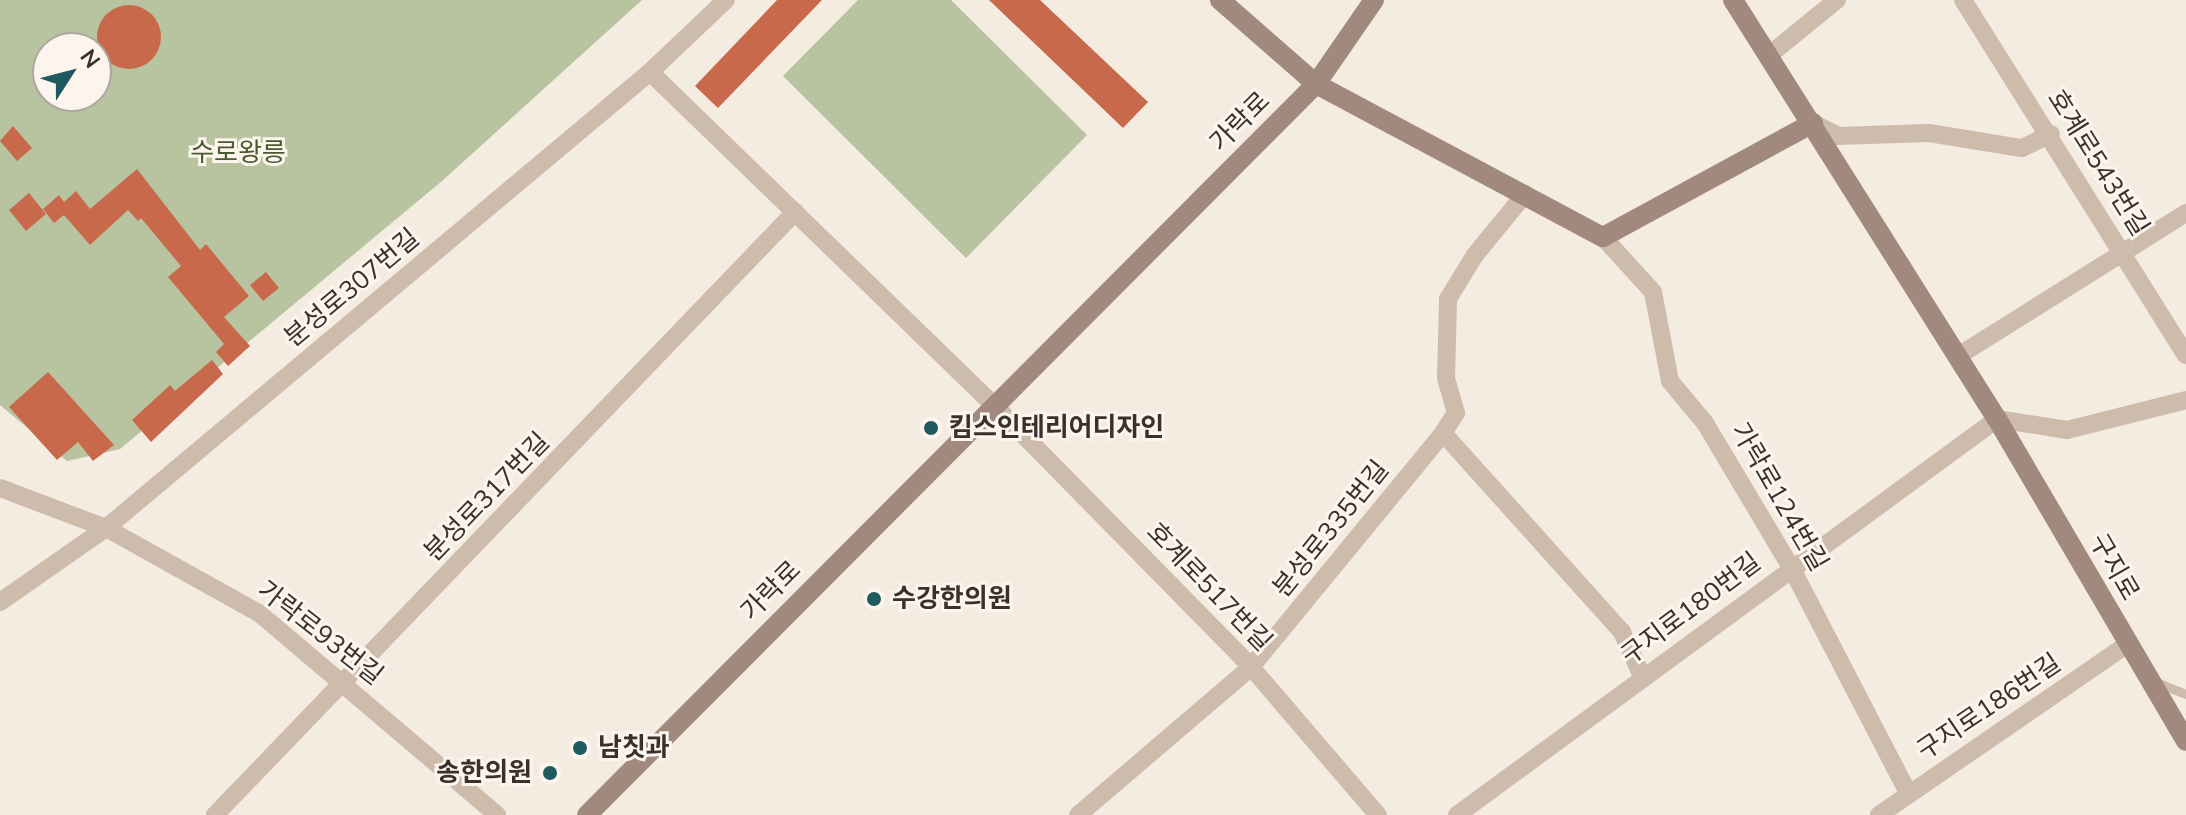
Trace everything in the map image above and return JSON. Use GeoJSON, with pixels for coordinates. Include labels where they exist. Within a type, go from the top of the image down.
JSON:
{"type":"FeatureCollection","features":[{"type":"Feature","properties":{"kind":"street","name":"분성로307번길"},"geometry":{"type":"LineString","coordinates":[[0,602],[106,528],[650,72],[726,0]]}},
{"type":"Feature","properties":{"kind":"street","name":"가락로124번길"},"geometry":{"type":"LineString","coordinates":[[1220,0],[1316,84],[1603,237],[1653,292],[1670,381],[1705,423],[1791,567],[1908,793]]}},
{"type":"Feature","properties":{"kind":"street","name":"가락로"},"geometry":{"type":"LineString","coordinates":[[587,815],[993,404],[1316,84],[1374,0]]}},
{"type":"Feature","properties":{"kind":"street","name":"구지로"},"geometry":{"type":"LineString","coordinates":[[1733,0],[1997,419],[2186,741]]}},
{"type":"Feature","properties":{"kind":"street"},"geometry":{"type":"LineString","coordinates":[[1768,56],[1837,0]]}},
{"type":"Feature","properties":{"kind":"street","name":"호계로543번길"},"geometry":{"type":"LineString","coordinates":[[1963,0],[2051,134],[2186,355]]}},
{"type":"Feature","properties":{"kind":"street"},"geometry":{"type":"LineString","coordinates":[[650,72],[993,404]]}},
{"type":"Feature","properties":{"kind":"street"},"geometry":{"type":"LineString","coordinates":[[1603,237],[1813,123],[1838,136],[1929,133],[2022,148],[2051,134]]}},
{"type":"Feature","properties":{"kind":"street","name":"분성로335번길"},"geometry":{"type":"LineString","coordinates":[[1078,815],[1251,667],[1443,433],[1456,413],[1446,378],[1448,299],[1475,255],[1525,194]]}},
{"type":"Feature","properties":{"kind":"street","name":"분성로317번길"},"geometry":{"type":"LineString","coordinates":[[215,815],[346,684],[795,212]]}},
{"type":"Feature","properties":{"kind":"street"},"geometry":{"type":"LineString","coordinates":[[1958,356],[2125,255],[2186,213]]}},
{"type":"Feature","properties":{"kind":"street"},"geometry":{"type":"LineString","coordinates":[[1997,419],[2067,430],[2186,400]]}},
{"type":"Feature","properties":{"kind":"street","name":"호계로517번길"},"geometry":{"type":"LineString","coordinates":[[993,404],[1251,667],[1378,815]]}},
{"type":"Feature","properties":{"kind":"street","name":"구지로180번길"},"geometry":{"type":"LineString","coordinates":[[1457,815],[1791,567],[1997,419]]}},
{"type":"Feature","properties":{"kind":"street"},"geometry":{"type":"LineString","coordinates":[[1443,433],[1622,632],[1643,678]]}},
{"type":"Feature","properties":{"kind":"street","name":"가락로93번길"},"geometry":{"type":"LineString","coordinates":[[0,488],[106,528],[259,613],[497,815]]}},
{"type":"Feature","properties":{"kind":"street","name":"구지로186번길"},"geometry":{"type":"LineString","coordinates":[[1879,815],[2128,644]]}},
{"type":"Feature","properties":{"kind":"lane"},"geometry":{"type":"LineString","coordinates":[[2150,680],[2186,694]]}},
{"type":"Feature","properties":{"kind":"green space","name":"수로왕릉"},"geometry":{"type":"Polygon","coordinates":[[[0,0],[642,0],[442,181],[120,449],[67,461],[0,405],[0,0]]]}},
{"type":"Feature","properties":{"kind":"green space"},"geometry":{"type":"Polygon","coordinates":[[[858,0],[951,0],[1087,135],[966,258],[783,76],[858,0]]]}},
{"type":"Feature","properties":{"kind":"building"},"geometry":{"type":"Polygon","coordinates":[[[777,0],[822,0],[718,108],[695,86],[777,0]]]}},
{"type":"Feature","properties":{"kind":"building"},"geometry":{"type":"Polygon","coordinates":[[[989,0],[1040,0],[1148,102],[1123,128],[989,0]]]}},
{"type":"Feature","properties":{"kind":"building"},"geometry":{"type":"Polygon","coordinates":[[[129,5],[141,7],[152,14],[160,31],[159,49],[152,60],[141,67],[129,69],[112,64],[112,32],[98,32],[106,14],[117,7],[129,5]]]}},
{"type":"Feature","properties":{"kind":"building"},"geometry":{"type":"Polygon","coordinates":[[[13,126],[32,148],[17,161],[0,141],[13,126]]]}},
{"type":"Feature","properties":{"kind":"building"},"geometry":{"type":"Polygon","coordinates":[[[137,169],[200,250],[206,244],[249,296],[224,317],[250,346],[228,366],[216,352],[224,344],[168,277],[181,266],[141,218],[138,221],[128,210],[90,245],[64,215],[54,223],[43,209],[59,195],[64,202],[76,191],[90,209],[137,169]]]}},
{"type":"Feature","properties":{"kind":"building"},"geometry":{"type":"Polygon","coordinates":[[[29,193],[46,214],[26,231],[9,210],[29,193]]]}},
{"type":"Feature","properties":{"kind":"building"},"geometry":{"type":"Polygon","coordinates":[[[266,272],[279,288],[263,301],[250,285],[266,272]]]}},
{"type":"Feature","properties":{"kind":"building"},"geometry":{"type":"Polygon","coordinates":[[[212,360],[223,374],[151,442],[132,420],[170,385],[175,391],[212,360]]]}},
{"type":"Feature","properties":{"kind":"building"},"geometry":{"type":"Polygon","coordinates":[[[48,372],[114,445],[93,461],[78,442],[57,460],[9,407],[48,372]]]}},
{"type":"Feature","properties":{"kind":"place","name":"킴스인테리어디자인"},"geometry":{"type":"Point","coordinates":[931,428]}},
{"type":"Feature","properties":{"kind":"place","name":"수강한의원"},"geometry":{"type":"Point","coordinates":[874,599]}},
{"type":"Feature","properties":{"kind":"place","name":"남칫과"},"geometry":{"type":"Point","coordinates":[580,748]}},
{"type":"Feature","properties":{"kind":"place","name":"송한의원"},"geometry":{"type":"Point","coordinates":[550,773]}}]}
